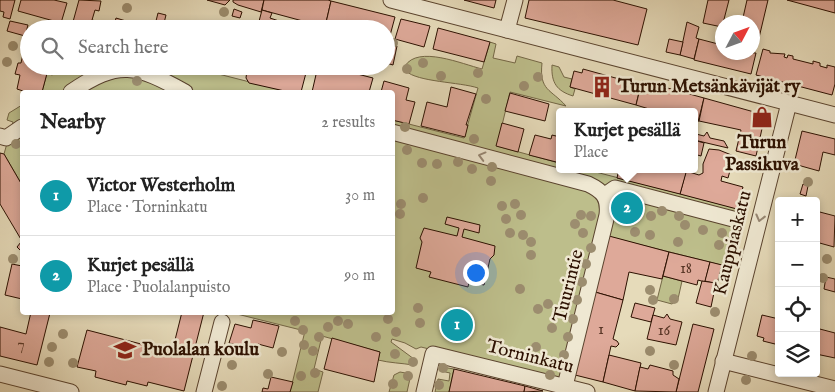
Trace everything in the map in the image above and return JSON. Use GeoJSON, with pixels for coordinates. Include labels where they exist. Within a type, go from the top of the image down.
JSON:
{"type":"FeatureCollection","features":[{"type":"Feature","properties":{"kind":"street"},"geometry":{"type":"LineString","coordinates":[[391,0],[835,115]]}},
{"type":"Feature","properties":{"kind":"street"},"geometry":{"type":"LineString","coordinates":[[508,30],[515,0]]}},
{"type":"Feature","properties":{"kind":"street"},"geometry":{"type":"LineString","coordinates":[[74,90],[98,75]]}},
{"type":"Feature","properties":{"kind":"street"},"geometry":{"type":"LineString","coordinates":[[152,75],[181,90]]}},
{"type":"Feature","properties":{"kind":"street","name":"Kauppiaskatu"},"geometry":{"type":"LineString","coordinates":[[716,392],[789,103]]}},
{"type":"Feature","properties":{"kind":"street"},"geometry":{"type":"LineString","coordinates":[[3,137],[20,128]]}},
{"type":"Feature","properties":{"kind":"street"},"geometry":{"type":"LineString","coordinates":[[395,133],[588,184],[598,188],[605,195],[615,188],[734,219]]}},
{"type":"Feature","properties":{"kind":"street","name":"Tuurintie"},"geometry":{"type":"LineString","coordinates":[[565,386],[607,215],[608,204],[605,195]]}},
{"type":"Feature","properties":{"kind":"street"},"geometry":{"type":"LineString","coordinates":[[204,392],[222,322]]}},
{"type":"Feature","properties":{"kind":"street","name":"Torninkatu"},"geometry":{"type":"LineString","coordinates":[[424,392],[433,354],[588,392]]}},
{"type":"Feature","properties":{"kind":"street"},"geometry":{"type":"LineString","coordinates":[[723,361],[835,389]]}},
{"type":"Feature","properties":{"kind":"street"},"geometry":{"type":"LineString","coordinates":[[0,374],[71,392]]}},
{"type":"Feature","properties":{"kind":"green space"},"geometry":{"type":"Polygon","coordinates":[[[490,42],[496,44],[493,58],[515,63],[517,56],[542,63],[542,79],[544,84],[566,106],[510,92],[497,146],[556,162],[556,173],[600,173],[743,210],[729,267],[598,234],[563,372],[558,379],[551,379],[421,347],[416,349],[392,339],[391,342],[414,359],[413,365],[382,361],[378,360],[380,352],[322,336],[314,369],[323,372],[318,392],[290,392],[305,331],[241,315],[395,315],[395,121],[464,138],[478,88],[429,80],[412,75],[406,71],[405,66],[411,60],[430,56],[482,69],[490,42]]]}},
{"type":"Feature","properties":{"kind":"green space"},"geometry":{"type":"Polygon","coordinates":[[[552,65],[559,67],[564,77],[572,79],[570,87],[575,89],[573,96],[563,92],[556,85],[552,65]]]}},
{"type":"Feature","properties":{"kind":"green space"},"geometry":{"type":"Polygon","coordinates":[[[46,75],[222,75],[281,90],[43,90],[46,75]]]}},
{"type":"Feature","properties":{"kind":"green space"},"geometry":{"type":"Polygon","coordinates":[[[20,106],[20,182],[4,154],[13,122],[7,120],[9,113],[20,106]]]}},
{"type":"Feature","properties":{"kind":"green space"},"geometry":{"type":"Polygon","coordinates":[[[663,276],[682,281],[678,299],[672,304],[657,300],[663,276]]]}},
{"type":"Feature","properties":{"kind":"green space"},"geometry":{"type":"Polygon","coordinates":[[[442,367],[454,369],[449,392],[435,392],[438,379],[449,381],[450,373],[441,371],[442,367]]]}},
{"type":"Feature","properties":{"kind":"green space"},"geometry":{"type":"Polygon","coordinates":[[[400,372],[411,374],[407,392],[389,392],[394,375],[400,372]]]}},
{"type":"Feature","properties":{"kind":"building"},"geometry":{"type":"Polygon","coordinates":[[[0,0],[15,0],[10,19],[3,17],[4,12],[0,11],[0,0]]]}},
{"type":"Feature","properties":{"kind":"building"},"geometry":{"type":"Polygon","coordinates":[[[21,0],[54,0],[67,3],[62,20],[50,20],[18,11],[21,0]]]}},
{"type":"Feature","properties":{"kind":"building"},"geometry":{"type":"Polygon","coordinates":[[[79,0],[101,1],[99,11],[95,10],[92,20],[73,20],[79,0]]]}},
{"type":"Feature","properties":{"kind":"building"},"geometry":{"type":"Polygon","coordinates":[[[207,0],[230,0],[225,5],[207,0]]]}},
{"type":"Feature","properties":{"kind":"building"},"geometry":{"type":"Polygon","coordinates":[[[233,0],[264,0],[261,12],[238,5],[233,0]]]}},
{"type":"Feature","properties":{"kind":"building"},"geometry":{"type":"Polygon","coordinates":[[[264,0],[331,1],[327,20],[299,20],[262,10],[264,0]]]}},
{"type":"Feature","properties":{"kind":"building"},"geometry":{"type":"Polygon","coordinates":[[[464,0],[496,0],[494,8],[464,0]]]}},
{"type":"Feature","properties":{"kind":"building"},"geometry":{"type":"Polygon","coordinates":[[[529,0],[613,0],[647,9],[638,45],[525,18],[529,0]]]}},
{"type":"Feature","properties":{"kind":"building"},"geometry":{"type":"Polygon","coordinates":[[[708,0],[729,0],[725,15],[715,15],[715,26],[703,23],[708,0]]]}},
{"type":"Feature","properties":{"kind":"building"},"geometry":{"type":"Polygon","coordinates":[[[747,0],[768,0],[760,34],[760,15],[744,15],[747,0]]]}},
{"type":"Feature","properties":{"kind":"building"},"geometry":{"type":"Polygon","coordinates":[[[787,0],[835,0],[835,13],[787,0]]]}},
{"type":"Feature","properties":{"kind":"building"},"geometry":{"type":"Polygon","coordinates":[[[331,1],[395,17],[394,20],[327,20],[331,1]]]}},
{"type":"Feature","properties":{"kind":"building"},"geometry":{"type":"Polygon","coordinates":[[[234,9],[242,12],[240,18],[232,16],[234,9]]]}},
{"type":"Feature","properties":{"kind":"building"},"geometry":{"type":"Polygon","coordinates":[[[262,10],[272,13],[270,18],[276,20],[259,20],[262,10]]]}},
{"type":"Feature","properties":{"kind":"building"},"geometry":{"type":"Polygon","coordinates":[[[158,13],[166,15],[165,20],[156,20],[158,13]]]}},
{"type":"Feature","properties":{"kind":"building"},"geometry":{"type":"Polygon","coordinates":[[[401,19],[430,26],[424,47],[395,39],[401,19]]]}},
{"type":"Feature","properties":{"kind":"building"},"geometry":{"type":"Polygon","coordinates":[[[10,21],[20,23],[20,35],[7,31],[10,21]]]}},
{"type":"Feature","properties":{"kind":"building"},"geometry":{"type":"Polygon","coordinates":[[[687,22],[699,27],[696,38],[699,39],[694,59],[680,55],[687,22]]]}},
{"type":"Feature","properties":{"kind":"building"},"geometry":{"type":"Polygon","coordinates":[[[438,28],[490,42],[484,62],[433,49],[438,28]]]}},
{"type":"Feature","properties":{"kind":"building"},"geometry":{"type":"Polygon","coordinates":[[[669,39],[683,42],[680,55],[666,52],[669,39]]]}},
{"type":"Feature","properties":{"kind":"building"},"geometry":{"type":"Polygon","coordinates":[[[699,39],[715,43],[715,60],[754,60],[751,74],[694,60],[699,39]]]}},
{"type":"Feature","properties":{"kind":"building"},"geometry":{"type":"Polygon","coordinates":[[[763,49],[770,51],[770,53],[785,54],[784,57],[787,58],[788,55],[793,56],[793,59],[813,64],[813,61],[820,63],[820,66],[827,68],[827,65],[835,67],[835,84],[832,95],[756,75],[763,49]]]}},
{"type":"Feature","properties":{"kind":"building"},"geometry":{"type":"Polygon","coordinates":[[[18,63],[20,63],[20,75],[15,74],[18,63]]]}},
{"type":"Feature","properties":{"kind":"building","name":"Turun Metsänkävijät ry"},"geometry":{"type":"Polygon","coordinates":[[[583,69],[630,82],[629,85],[640,88],[636,105],[570,87],[574,71],[582,73],[583,69]]]}},
{"type":"Feature","properties":{"kind":"building"},"geometry":{"type":"Polygon","coordinates":[[[20,75],[47,75],[43,90],[17,89],[20,75]]]}},
{"type":"Feature","properties":{"kind":"building"},"geometry":{"type":"Polygon","coordinates":[[[246,75],[305,75],[302,90],[280,90],[249,83],[246,75]]]}},
{"type":"Feature","properties":{"kind":"building"},"geometry":{"type":"Polygon","coordinates":[[[316,75],[361,75],[373,78],[370,90],[312,90],[316,75]]]}},
{"type":"Feature","properties":{"kind":"building"},"geometry":{"type":"Polygon","coordinates":[[[384,81],[409,88],[406,100],[415,102],[409,124],[395,121],[395,90],[382,90],[384,81]]]}},
{"type":"Feature","properties":{"kind":"building"},"geometry":{"type":"Polygon","coordinates":[[[642,81],[704,98],[698,122],[698,108],[646,108],[636,105],[642,81]]]}},
{"type":"Feature","properties":{"kind":"building"},"geometry":{"type":"Polygon","coordinates":[[[451,87],[476,94],[466,125],[468,125],[465,137],[421,126],[427,102],[447,107],[451,87]]]}},
{"type":"Feature","properties":{"kind":"building"},"geometry":{"type":"Polygon","coordinates":[[[510,93],[549,104],[545,121],[505,111],[510,93]]]}},
{"type":"Feature","properties":{"kind":"building"},"geometry":{"type":"Polygon","coordinates":[[[704,98],[765,115],[756,156],[736,151],[741,130],[699,121],[704,98]]]}},
{"type":"Feature","properties":{"kind":"building"},"geometry":{"type":"Polygon","coordinates":[[[502,123],[524,129],[518,152],[496,146],[502,123]]]}},
{"type":"Feature","properties":{"kind":"building"},"geometry":{"type":"Polygon","coordinates":[[[802,131],[835,139],[835,155],[823,152],[819,171],[794,164],[802,131]]]}},
{"type":"Feature","properties":{"kind":"building"},"geometry":{"type":"Polygon","coordinates":[[[707,132],[710,138],[724,141],[728,148],[698,141],[698,134],[704,136],[707,132]]]}},
{"type":"Feature","properties":{"kind":"building"},"geometry":{"type":"Polygon","coordinates":[[[535,135],[551,139],[552,135],[556,136],[556,162],[529,155],[535,135]]]}},
{"type":"Feature","properties":{"kind":"building"},"geometry":{"type":"Polygon","coordinates":[[[698,141],[704,143],[701,156],[698,155],[698,141]]]}},
{"type":"Feature","properties":{"kind":"building"},"geometry":{"type":"Polygon","coordinates":[[[709,149],[719,150],[734,156],[728,178],[722,176],[721,181],[743,187],[737,209],[680,194],[685,173],[699,175],[703,173],[703,164],[709,149]]]}},
{"type":"Feature","properties":{"kind":"building"},"geometry":{"type":"Polygon","coordinates":[[[0,153],[4,154],[20,182],[20,238],[0,204],[0,153]]]}},
{"type":"Feature","properties":{"kind":"building"},"geometry":{"type":"Polygon","coordinates":[[[618,173],[686,173],[680,194],[617,178],[618,173]]]}},
{"type":"Feature","properties":{"kind":"building"},"geometry":{"type":"Polygon","coordinates":[[[803,184],[808,186],[806,196],[800,194],[803,184]]]}},
{"type":"Feature","properties":{"kind":"building"},"geometry":{"type":"Polygon","coordinates":[[[820,212],[835,216],[834,247],[820,243],[820,212]]]}},
{"type":"Feature","properties":{"kind":"building"},"geometry":{"type":"Polygon","coordinates":[[[447,217],[480,225],[479,233],[464,229],[462,237],[495,246],[484,285],[469,282],[468,287],[429,277],[431,272],[416,268],[422,242],[420,238],[424,228],[457,236],[459,228],[445,224],[447,217]]]}},
{"type":"Feature","properties":{"kind":"building"},"geometry":{"type":"Polygon","coordinates":[[[609,236],[669,252],[662,279],[629,272],[623,300],[595,292],[609,236]]]}},
{"type":"Feature","properties":{"kind":"building"},"geometry":{"type":"Polygon","coordinates":[[[669,252],[710,262],[705,282],[698,280],[697,285],[663,276],[669,252]]]}},
{"type":"Feature","properties":{"kind":"building"},"geometry":{"type":"Polygon","coordinates":[[[710,262],[722,265],[717,284],[705,281],[710,262]]]}},
{"type":"Feature","properties":{"kind":"building"},"geometry":{"type":"Polygon","coordinates":[[[12,264],[20,266],[20,299],[5,295],[12,264]]]}},
{"type":"Feature","properties":{"kind":"building"},"geometry":{"type":"Polygon","coordinates":[[[826,277],[835,279],[835,292],[824,289],[826,277]]]}},
{"type":"Feature","properties":{"kind":"building"},"geometry":{"type":"Polygon","coordinates":[[[702,281],[716,283],[711,307],[696,303],[702,281]]]}},
{"type":"Feature","properties":{"kind":"building"},"geometry":{"type":"Polygon","coordinates":[[[595,292],[623,300],[613,339],[619,344],[616,347],[611,346],[603,382],[575,375],[595,292]]]}},
{"type":"Feature","properties":{"kind":"building"},"geometry":{"type":"Polygon","coordinates":[[[635,303],[655,308],[651,322],[631,317],[635,303]]]}},
{"type":"Feature","properties":{"kind":"building"},"geometry":{"type":"Polygon","coordinates":[[[667,314],[670,319],[682,322],[676,345],[647,339],[653,315],[664,318],[667,314]]]}},
{"type":"Feature","properties":{"kind":"building"},"geometry":{"type":"Polygon","coordinates":[[[30,315],[50,315],[37,365],[0,356],[0,327],[26,334],[30,315]]]}},
{"type":"Feature","properties":{"kind":"building"},"geometry":{"type":"Polygon","coordinates":[[[181,315],[203,315],[184,391],[148,382],[147,386],[127,381],[126,385],[95,377],[96,371],[77,367],[87,330],[172,352],[181,315]]]}},
{"type":"Feature","properties":{"kind":"building"},"geometry":{"type":"Polygon","coordinates":[[[762,315],[775,318],[775,344],[763,341],[764,338],[757,336],[762,315]]]}},
{"type":"Feature","properties":{"kind":"building"},"geometry":{"type":"Polygon","coordinates":[[[253,320],[279,326],[273,348],[258,344],[257,347],[251,346],[250,349],[229,343],[235,324],[251,328],[253,320]]]}},
{"type":"Feature","properties":{"kind":"building"},"geometry":{"type":"Polygon","coordinates":[[[693,324],[714,329],[698,392],[676,392],[693,324]]]}},
{"type":"Feature","properties":{"kind":"building"},"geometry":{"type":"Polygon","coordinates":[[[820,329],[835,333],[835,358],[820,355],[820,329]]]}},
{"type":"Feature","properties":{"kind":"building"},"geometry":{"type":"Polygon","coordinates":[[[332,338],[380,352],[374,382],[324,369],[332,338]]]}},
{"type":"Feature","properties":{"kind":"building"},"geometry":{"type":"Polygon","coordinates":[[[609,355],[641,363],[635,391],[603,382],[609,355]]]}},
{"type":"Feature","properties":{"kind":"building"},"geometry":{"type":"Polygon","coordinates":[[[650,365],[673,371],[673,375],[679,379],[676,392],[635,391],[640,367],[648,369],[650,365]]]}},
{"type":"Feature","properties":{"kind":"building"},"geometry":{"type":"Polygon","coordinates":[[[454,369],[525,386],[524,392],[449,392],[454,369]]]}},
{"type":"Feature","properties":{"kind":"building"},"geometry":{"type":"Polygon","coordinates":[[[271,377],[293,382],[290,392],[262,392],[263,388],[268,389],[271,377]]]}},
{"type":"Feature","properties":{"kind":"building"},"geometry":{"type":"Polygon","coordinates":[[[525,386],[543,391],[524,392],[525,386]]]}},
{"type":"Feature","properties":{"kind":"place","name":"Turun Metsänkävijät ry"},"geometry":{"type":"Point","coordinates":[602,87]}},
{"type":"Feature","properties":{"kind":"place","name":"Turun Passikuva"},"geometry":{"type":"Point","coordinates":[762,117]}},
{"type":"Feature","properties":{"kind":"place","name":"Kurjet pesällä"},"geometry":{"type":"Point","coordinates":[627,208]}},
{"type":"Feature","properties":{"kind":"place","name":"Victor Westerholm"},"geometry":{"type":"Point","coordinates":[457,325]}},
{"type":"Feature","properties":{"kind":"place","name":"Puolalan koulu"},"geometry":{"type":"Point","coordinates":[125,350]}}]}
